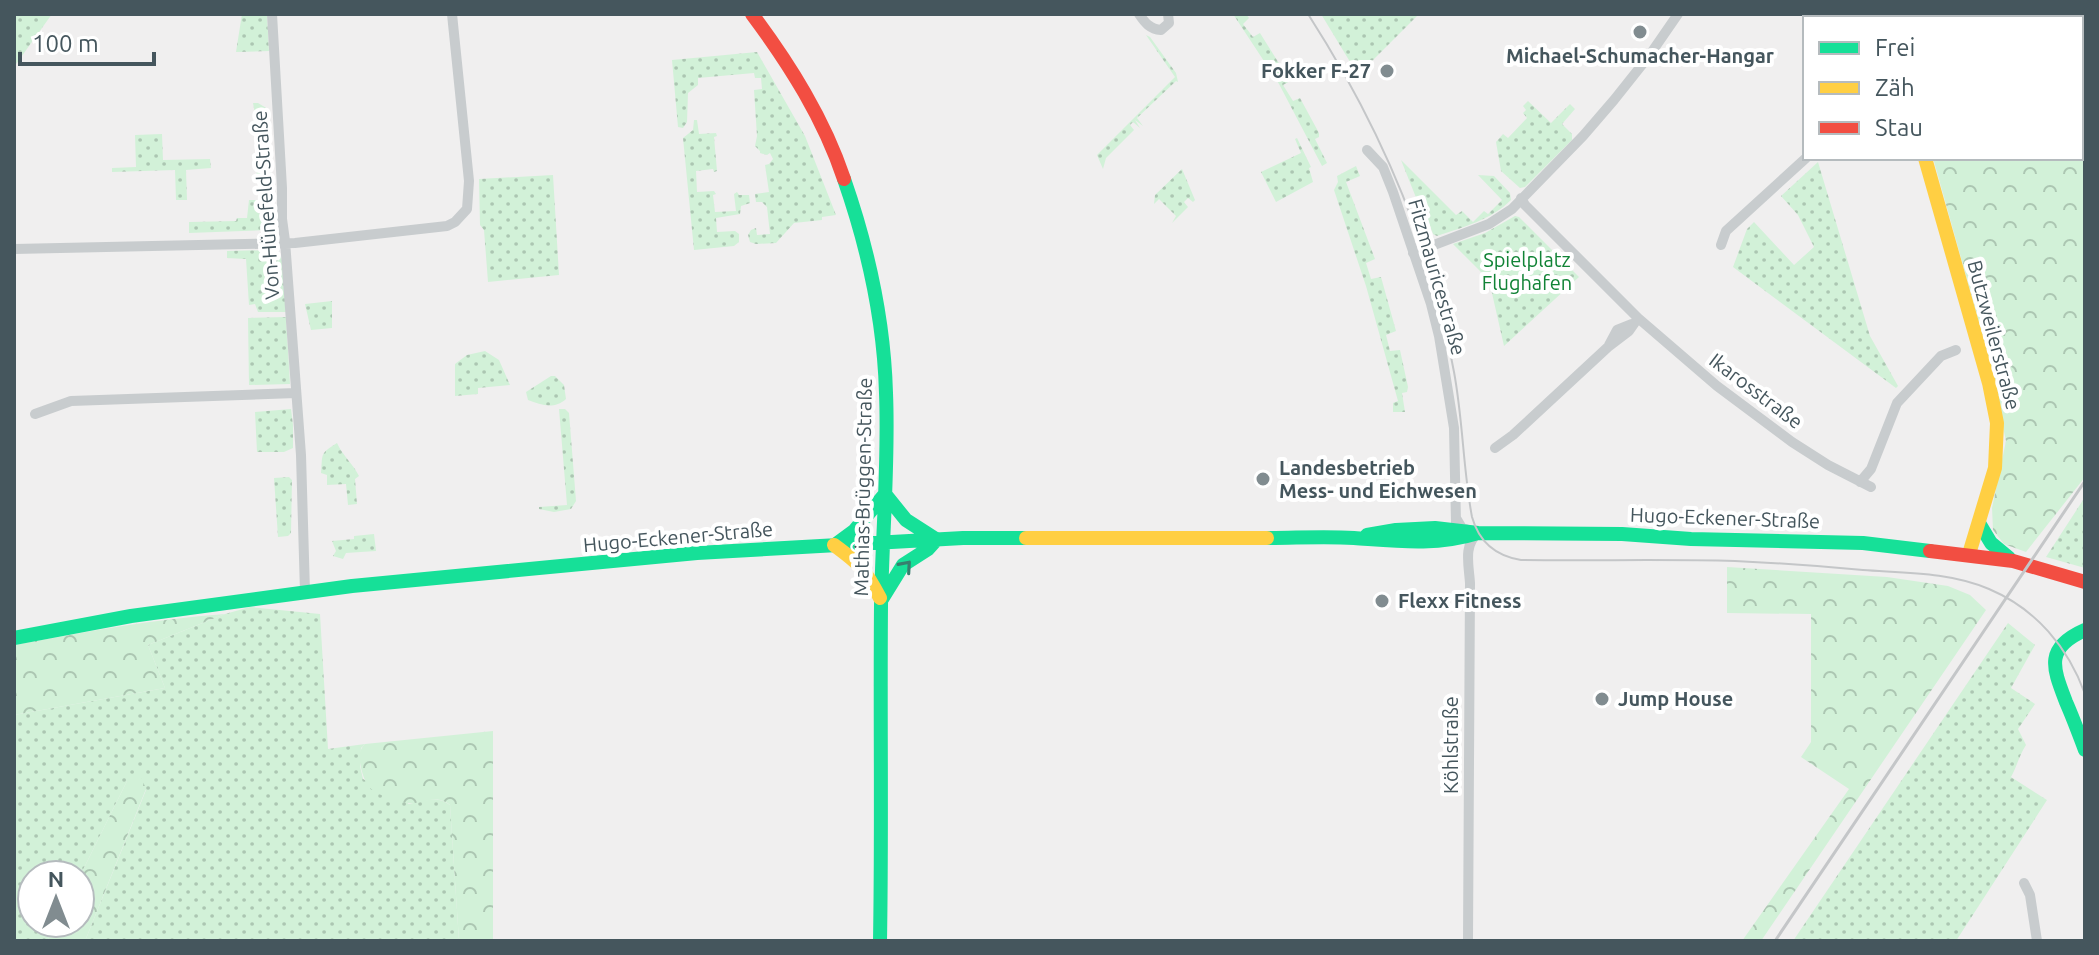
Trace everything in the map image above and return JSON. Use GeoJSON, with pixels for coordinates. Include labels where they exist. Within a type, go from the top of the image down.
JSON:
{"type":"FeatureCollection","features":[{"type":"Feature","properties":{"kind":"main road","name":"Mathias-Brüggen-Straße"},"geometry":{"type":"LineString","coordinates":[[752,14],[797,81],[827,136],[845,181],[878,304],[887,425],[881,599],[880,941]]}},
{"type":"Feature","properties":{"kind":"main road","name":"Butzweilerstraße"},"geometry":{"type":"LineString","coordinates":[[1926,160],[1989,383],[1997,423],[1995,468],[1969,554]]}},
{"type":"Feature","properties":{"kind":"main road"},"geometry":{"type":"LineString","coordinates":[[885,494],[904,521],[937,539],[928,549],[908,560],[881,599],[862,567],[834,545],[854,531],[885,494]]}},
{"type":"Feature","properties":{"kind":"main road"},"geometry":{"type":"LineString","coordinates":[[1979,523],[1982,533],[2013,561]]}},
{"type":"Feature","properties":{"kind":"main road","name":"Hugo-Eckener-Straße"},"geometry":{"type":"LineString","coordinates":[[14,638],[131,616],[398,581],[665,556],[937,539],[1351,538],[1383,532],[1453,535],[1622,534],[1702,540],[1829,541],[1969,554]]}},
{"type":"Feature","properties":{"kind":"main road"},"geometry":{"type":"LineString","coordinates":[[1969,554],[2013,561],[2085,582]]}},
{"type":"Feature","properties":{"kind":"main road"},"geometry":{"type":"LineString","coordinates":[[2085,630],[2064,642],[2056,655],[2054,671],[2085,750]]}},
{"type":"Feature","properties":{"kind":"street","name":"Von-Hünefeld-Straße"},"geometry":{"type":"LineString","coordinates":[[272,14],[282,219],[302,474],[305,592]]}},
{"type":"Feature","properties":{"kind":"street"},"geometry":{"type":"LineString","coordinates":[[14,249],[295,243],[447,226],[455,222],[467,209],[469,181],[452,14]]}},
{"type":"Feature","properties":{"kind":"street"},"geometry":{"type":"LineString","coordinates":[[1139,14],[1146,24],[1161,30],[1169,23],[1168,14]]}},
{"type":"Feature","properties":{"kind":"street"},"geometry":{"type":"LineString","coordinates":[[1413,253],[1489,224],[1512,209],[1614,100],[1678,14]]}},
{"type":"Feature","properties":{"kind":"street","name":"Fitzmauricestraße"},"geometry":{"type":"LineString","coordinates":[[1367,150],[1383,167],[1436,326],[1456,444],[1453,535]]}},
{"type":"Feature","properties":{"kind":"street"},"geometry":{"type":"LineString","coordinates":[[1721,245],[1726,231],[1804,160]]}},
{"type":"Feature","properties":{"kind":"street","name":"Ikarosstraße"},"geometry":{"type":"LineString","coordinates":[[1521,198],[1635,321],[1792,442],[1865,485],[1897,403],[1941,356],[1956,350]]}},
{"type":"Feature","properties":{"kind":"street"},"geometry":{"type":"LineString","coordinates":[[1495,448],[1608,347],[1617,330],[1635,321]]}},
{"type":"Feature","properties":{"kind":"street"},"geometry":{"type":"LineString","coordinates":[[35,414],[71,401],[296,393]]}},
{"type":"Feature","properties":{"kind":"street","name":"Köhlstraße"},"geometry":{"type":"LineString","coordinates":[[1453,535],[1470,583],[1468,941]]}},
{"type":"Feature","properties":{"kind":"street"},"geometry":{"type":"LineString","coordinates":[[2024,883],[2030,895],[2037,941]]}},
{"type":"Feature","properties":{"kind":"green space"},"geometry":{"type":"Polygon","coordinates":[[[14,14],[52,14],[14,67],[14,14]]]}},
{"type":"Feature","properties":{"kind":"green space"},"geometry":{"type":"Polygon","coordinates":[[[242,14],[267,14],[269,51],[236,52],[242,14]]]}},
{"type":"Feature","properties":{"kind":"green space"},"geometry":{"type":"Polygon","coordinates":[[[1233,14],[1246,14],[1249,18],[1243,24],[1253,37],[1260,33],[1290,81],[1283,85],[1293,101],[1300,98],[1319,133],[1315,139],[1327,163],[1322,166],[1279,84],[1233,14]]]}},
{"type":"Feature","properties":{"kind":"green space"},"geometry":{"type":"Polygon","coordinates":[[[1321,14],[1419,14],[1358,75],[1321,14]]]}},
{"type":"Feature","properties":{"kind":"green space"},"geometry":{"type":"Polygon","coordinates":[[[2085,14],[2085,477],[2026,552],[2004,544],[1993,530],[1992,508],[2006,441],[1986,347],[1934,160],[2083,160],[2083,16],[1915,16],[2085,14]]]}},
{"type":"Feature","properties":{"kind":"green space"},"geometry":{"type":"Polygon","coordinates":[[[1146,35],[1176,73],[1178,82],[1137,118],[1143,126],[1135,120],[1140,128],[1133,122],[1130,125],[1134,130],[1106,158],[1103,169],[1097,155],[1175,77],[1146,35]]]}},
{"type":"Feature","properties":{"kind":"green space"},"geometry":{"type":"Polygon","coordinates":[[[757,52],[805,136],[836,215],[794,223],[776,243],[756,244],[750,242],[748,235],[751,230],[756,228],[757,235],[770,234],[767,207],[762,202],[756,202],[755,194],[769,192],[765,165],[773,159],[770,153],[760,153],[755,146],[754,90],[762,89],[761,78],[755,78],[754,73],[698,78],[698,85],[688,93],[687,122],[683,128],[678,127],[672,60],[757,52]]]}},
{"type":"Feature","properties":{"kind":"green space"},"geometry":{"type":"Polygon","coordinates":[[[1528,101],[1551,123],[1570,104],[1575,109],[1562,124],[1572,134],[1572,140],[1525,187],[1520,188],[1501,171],[1496,142],[1503,134],[1508,138],[1527,118],[1523,106],[1528,101]]]}},
{"type":"Feature","properties":{"kind":"green space"},"geometry":{"type":"Polygon","coordinates":[[[253,103],[268,109],[271,178],[254,181],[259,153],[253,103]]]}},
{"type":"Feature","properties":{"kind":"green space"},"geometry":{"type":"Polygon","coordinates":[[[694,120],[697,120],[699,134],[716,133],[717,136],[714,137],[717,171],[696,171],[697,192],[714,191],[715,212],[736,211],[734,194],[749,195],[750,203],[741,206],[740,214],[716,218],[717,232],[735,231],[739,234],[739,242],[734,246],[694,250],[683,138],[693,130],[694,120]]]}},
{"type":"Feature","properties":{"kind":"green space"},"geometry":{"type":"Polygon","coordinates":[[[162,134],[163,160],[210,159],[211,168],[186,170],[187,200],[176,200],[175,170],[112,172],[112,168],[136,167],[135,135],[162,134]]]}},
{"type":"Feature","properties":{"kind":"green space"},"geometry":{"type":"Polygon","coordinates":[[[1297,138],[1311,167],[1313,182],[1276,202],[1261,172],[1301,153],[1297,138]]]}},
{"type":"Feature","properties":{"kind":"green space"},"geometry":{"type":"Polygon","coordinates":[[[1401,160],[1456,215],[1462,211],[1473,222],[1484,211],[1488,214],[1502,200],[1478,175],[1494,176],[1510,193],[1511,200],[1486,218],[1437,236],[1433,234],[1419,205],[1401,160]]]}},
{"type":"Feature","properties":{"kind":"green space"},"geometry":{"type":"Polygon","coordinates":[[[1818,162],[1870,336],[1898,386],[1896,388],[1733,267],[1747,229],[1754,222],[1794,265],[1814,247],[1798,215],[1781,196],[1818,162]]]}},
{"type":"Feature","properties":{"kind":"green space"},"geometry":{"type":"Polygon","coordinates":[[[1356,166],[1360,176],[1346,182],[1375,259],[1366,263],[1371,279],[1381,277],[1396,331],[1386,335],[1390,351],[1400,350],[1408,387],[1407,392],[1402,393],[1405,412],[1393,412],[1393,403],[1398,401],[1366,286],[1334,190],[1337,176],[1356,166]]]}},
{"type":"Feature","properties":{"kind":"green space"},"geometry":{"type":"Polygon","coordinates":[[[1182,169],[1195,200],[1193,202],[1188,198],[1184,202],[1188,207],[1172,223],[1176,216],[1159,199],[1154,204],[1155,195],[1182,169]]]}},
{"type":"Feature","properties":{"kind":"green space"},"geometry":{"type":"Polygon","coordinates":[[[553,175],[559,275],[488,282],[484,230],[480,225],[479,179],[553,175]]]}},
{"type":"Feature","properties":{"kind":"green space"},"geometry":{"type":"Polygon","coordinates":[[[249,200],[270,202],[271,225],[267,230],[189,233],[189,222],[247,218],[249,200]]]}},
{"type":"Feature","properties":{"kind":"green space","name":"Spielplatz Flughafen"},"geometry":{"type":"Polygon","coordinates":[[[1515,216],[1579,277],[1504,346],[1489,280],[1453,244],[1485,233],[1515,216]]]}},
{"type":"Feature","properties":{"kind":"green space"},"geometry":{"type":"Polygon","coordinates":[[[271,250],[278,253],[282,260],[286,312],[258,312],[255,304],[249,305],[246,259],[227,258],[227,251],[271,250]]]}},
{"type":"Feature","properties":{"kind":"green space"},"geometry":{"type":"Polygon","coordinates":[[[332,301],[332,328],[311,330],[305,304],[332,301]]]}},
{"type":"Feature","properties":{"kind":"green space"},"geometry":{"type":"Polygon","coordinates":[[[286,317],[290,384],[249,385],[248,318],[286,317]]]}},
{"type":"Feature","properties":{"kind":"green space"},"geometry":{"type":"Polygon","coordinates":[[[485,351],[499,360],[510,385],[478,388],[478,394],[455,396],[455,364],[467,355],[485,351]]]}},
{"type":"Feature","properties":{"kind":"green space"},"geometry":{"type":"Polygon","coordinates":[[[551,376],[564,385],[566,399],[552,405],[528,400],[526,392],[551,376]]]}},
{"type":"Feature","properties":{"kind":"green space"},"geometry":{"type":"Polygon","coordinates":[[[291,409],[293,448],[284,452],[257,452],[255,412],[291,409]]]}},
{"type":"Feature","properties":{"kind":"green space"},"geometry":{"type":"Polygon","coordinates":[[[559,409],[569,413],[576,501],[571,509],[554,512],[539,507],[567,505],[559,409]]]}},
{"type":"Feature","properties":{"kind":"green space"},"geometry":{"type":"Polygon","coordinates":[[[337,443],[359,476],[355,479],[357,504],[348,505],[346,484],[327,485],[327,475],[321,473],[323,455],[337,443]]]}},
{"type":"Feature","properties":{"kind":"green space"},"geometry":{"type":"Polygon","coordinates":[[[289,477],[292,480],[291,533],[278,537],[274,478],[289,477]]]}},
{"type":"Feature","properties":{"kind":"green space"},"geometry":{"type":"Polygon","coordinates":[[[2085,497],[2085,568],[2046,557],[2085,497]]]}},
{"type":"Feature","properties":{"kind":"green space"},"geometry":{"type":"Polygon","coordinates":[[[374,534],[376,551],[346,553],[343,559],[333,556],[336,551],[332,541],[374,534]]]}},
{"type":"Feature","properties":{"kind":"green space"},"geometry":{"type":"Polygon","coordinates":[[[1727,567],[1887,577],[1948,586],[1970,595],[1986,610],[1761,941],[1742,941],[1849,789],[1801,757],[1811,742],[1811,614],[1727,613],[1727,567]]]}},
{"type":"Feature","properties":{"kind":"green space"},"geometry":{"type":"Polygon","coordinates":[[[250,607],[320,614],[328,749],[365,744],[361,748],[363,779],[409,804],[436,799],[450,805],[459,941],[85,941],[96,939],[96,914],[146,790],[127,781],[88,859],[16,859],[16,939],[48,939],[14,941],[14,715],[165,688],[148,645],[250,607]]]}},
{"type":"Feature","properties":{"kind":"green space"},"geometry":{"type":"Polygon","coordinates":[[[225,614],[148,645],[165,688],[14,715],[14,645],[145,623],[225,614]]]}},
{"type":"Feature","properties":{"kind":"green space"},"geometry":{"type":"Polygon","coordinates":[[[2008,623],[2035,645],[2011,688],[2035,704],[2018,729],[2026,745],[2011,777],[2047,800],[1956,941],[1793,941],[2008,623]]]}},
{"type":"Feature","properties":{"kind":"green space"},"geometry":{"type":"Polygon","coordinates":[[[493,731],[493,941],[459,941],[450,805],[439,800],[406,803],[377,793],[365,780],[360,755],[365,744],[493,731]]]}},
{"type":"Feature","properties":{"kind":"green space"},"geometry":{"type":"Polygon","coordinates":[[[140,774],[146,789],[96,914],[96,859],[88,859],[127,781],[140,774]]]}},
{"type":"Feature","properties":{"kind":"green space"},"geometry":{"type":"Polygon","coordinates":[[[48,939],[86,939],[85,941],[48,939]]]}},
{"type":"Feature","properties":{"kind":"tram line"},"geometry":{"type":"LineString","coordinates":[[1308,14],[1379,141],[1416,231],[1444,324],[1454,372],[1472,517],[1484,541],[1496,551],[1521,560],[1735,561],[1959,579],[2006,597],[2036,619],[2060,645],[2085,694]]}},
{"type":"Feature","properties":{"kind":"railway"},"geometry":{"type":"LineString","coordinates":[[1775,941],[2085,481]]}},
{"type":"Feature","properties":{"kind":"traffic: fast"},"geometry":{"type":"LineString","coordinates":[[844,179],[873,284],[885,366],[887,446],[881,606],[880,941]]}},
{"type":"Feature","properties":{"kind":"traffic: fast"},"geometry":{"type":"LineString","coordinates":[[885,494],[906,520],[934,538]]}},
{"type":"Feature","properties":{"kind":"traffic: fast"},"geometry":{"type":"LineString","coordinates":[[835,545],[854,531],[885,494]]}},
{"type":"Feature","properties":{"kind":"traffic: fast"},"geometry":{"type":"LineString","coordinates":[[1979,523],[1991,543],[2009,558]]}},
{"type":"Feature","properties":{"kind":"traffic: fast"},"geometry":{"type":"LineString","coordinates":[[1367,535],[1435,528],[1478,533],[1622,534],[1691,539],[1863,543],[1930,551]]}},
{"type":"Feature","properties":{"kind":"traffic: fast"},"geometry":{"type":"LineString","coordinates":[[1267,538],[1332,537],[1416,542],[1447,540],[1478,533]]}},
{"type":"Feature","properties":{"kind":"traffic: fast"},"geometry":{"type":"LineString","coordinates":[[14,638],[131,616],[352,586],[697,553],[963,538],[1026,538]]}},
{"type":"Feature","properties":{"kind":"traffic: fast"},"geometry":{"type":"LineString","coordinates":[[882,599],[903,565],[928,549],[937,539]]}},
{"type":"Feature","properties":{"kind":"traffic: fast"},"geometry":{"type":"LineString","coordinates":[[2085,630],[2063,644],[2055,660],[2058,679],[2085,750]]}},
{"type":"Feature","properties":{"kind":"traffic: slow"},"geometry":{"type":"LineString","coordinates":[[1926,160],[1989,383],[1997,423],[1995,468],[1969,554]]}},
{"type":"Feature","properties":{"kind":"traffic: slow"},"geometry":{"type":"LineString","coordinates":[[1026,538],[1267,538]]}},
{"type":"Feature","properties":{"kind":"traffic: slow"},"geometry":{"type":"LineString","coordinates":[[834,545],[861,568],[880,598]]}},
{"type":"Feature","properties":{"kind":"traffic: jam"},"geometry":{"type":"LineString","coordinates":[[752,14],[805,93],[827,135],[844,179]]}},
{"type":"Feature","properties":{"kind":"traffic: jam"},"geometry":{"type":"LineString","coordinates":[[1930,551],[2013,561],[2085,582]]}},
{"type":"Feature","properties":{"kind":"place","name":"Michael-Schumacher-Hangar"},"geometry":{"type":"Point","coordinates":[1640,32]}},
{"type":"Feature","properties":{"kind":"place","name":"Fokker F-27"},"geometry":{"type":"Point","coordinates":[1387,71]}},
{"type":"Feature","properties":{"kind":"place","name":"Landesbetrieb Mess- und Eichwesen"},"geometry":{"type":"Point","coordinates":[1263,479]}},
{"type":"Feature","properties":{"kind":"place","name":"Flexx Fitness"},"geometry":{"type":"Point","coordinates":[1382,601]}},
{"type":"Feature","properties":{"kind":"place","name":"Jump House"},"geometry":{"type":"Point","coordinates":[1602,699]}}]}
